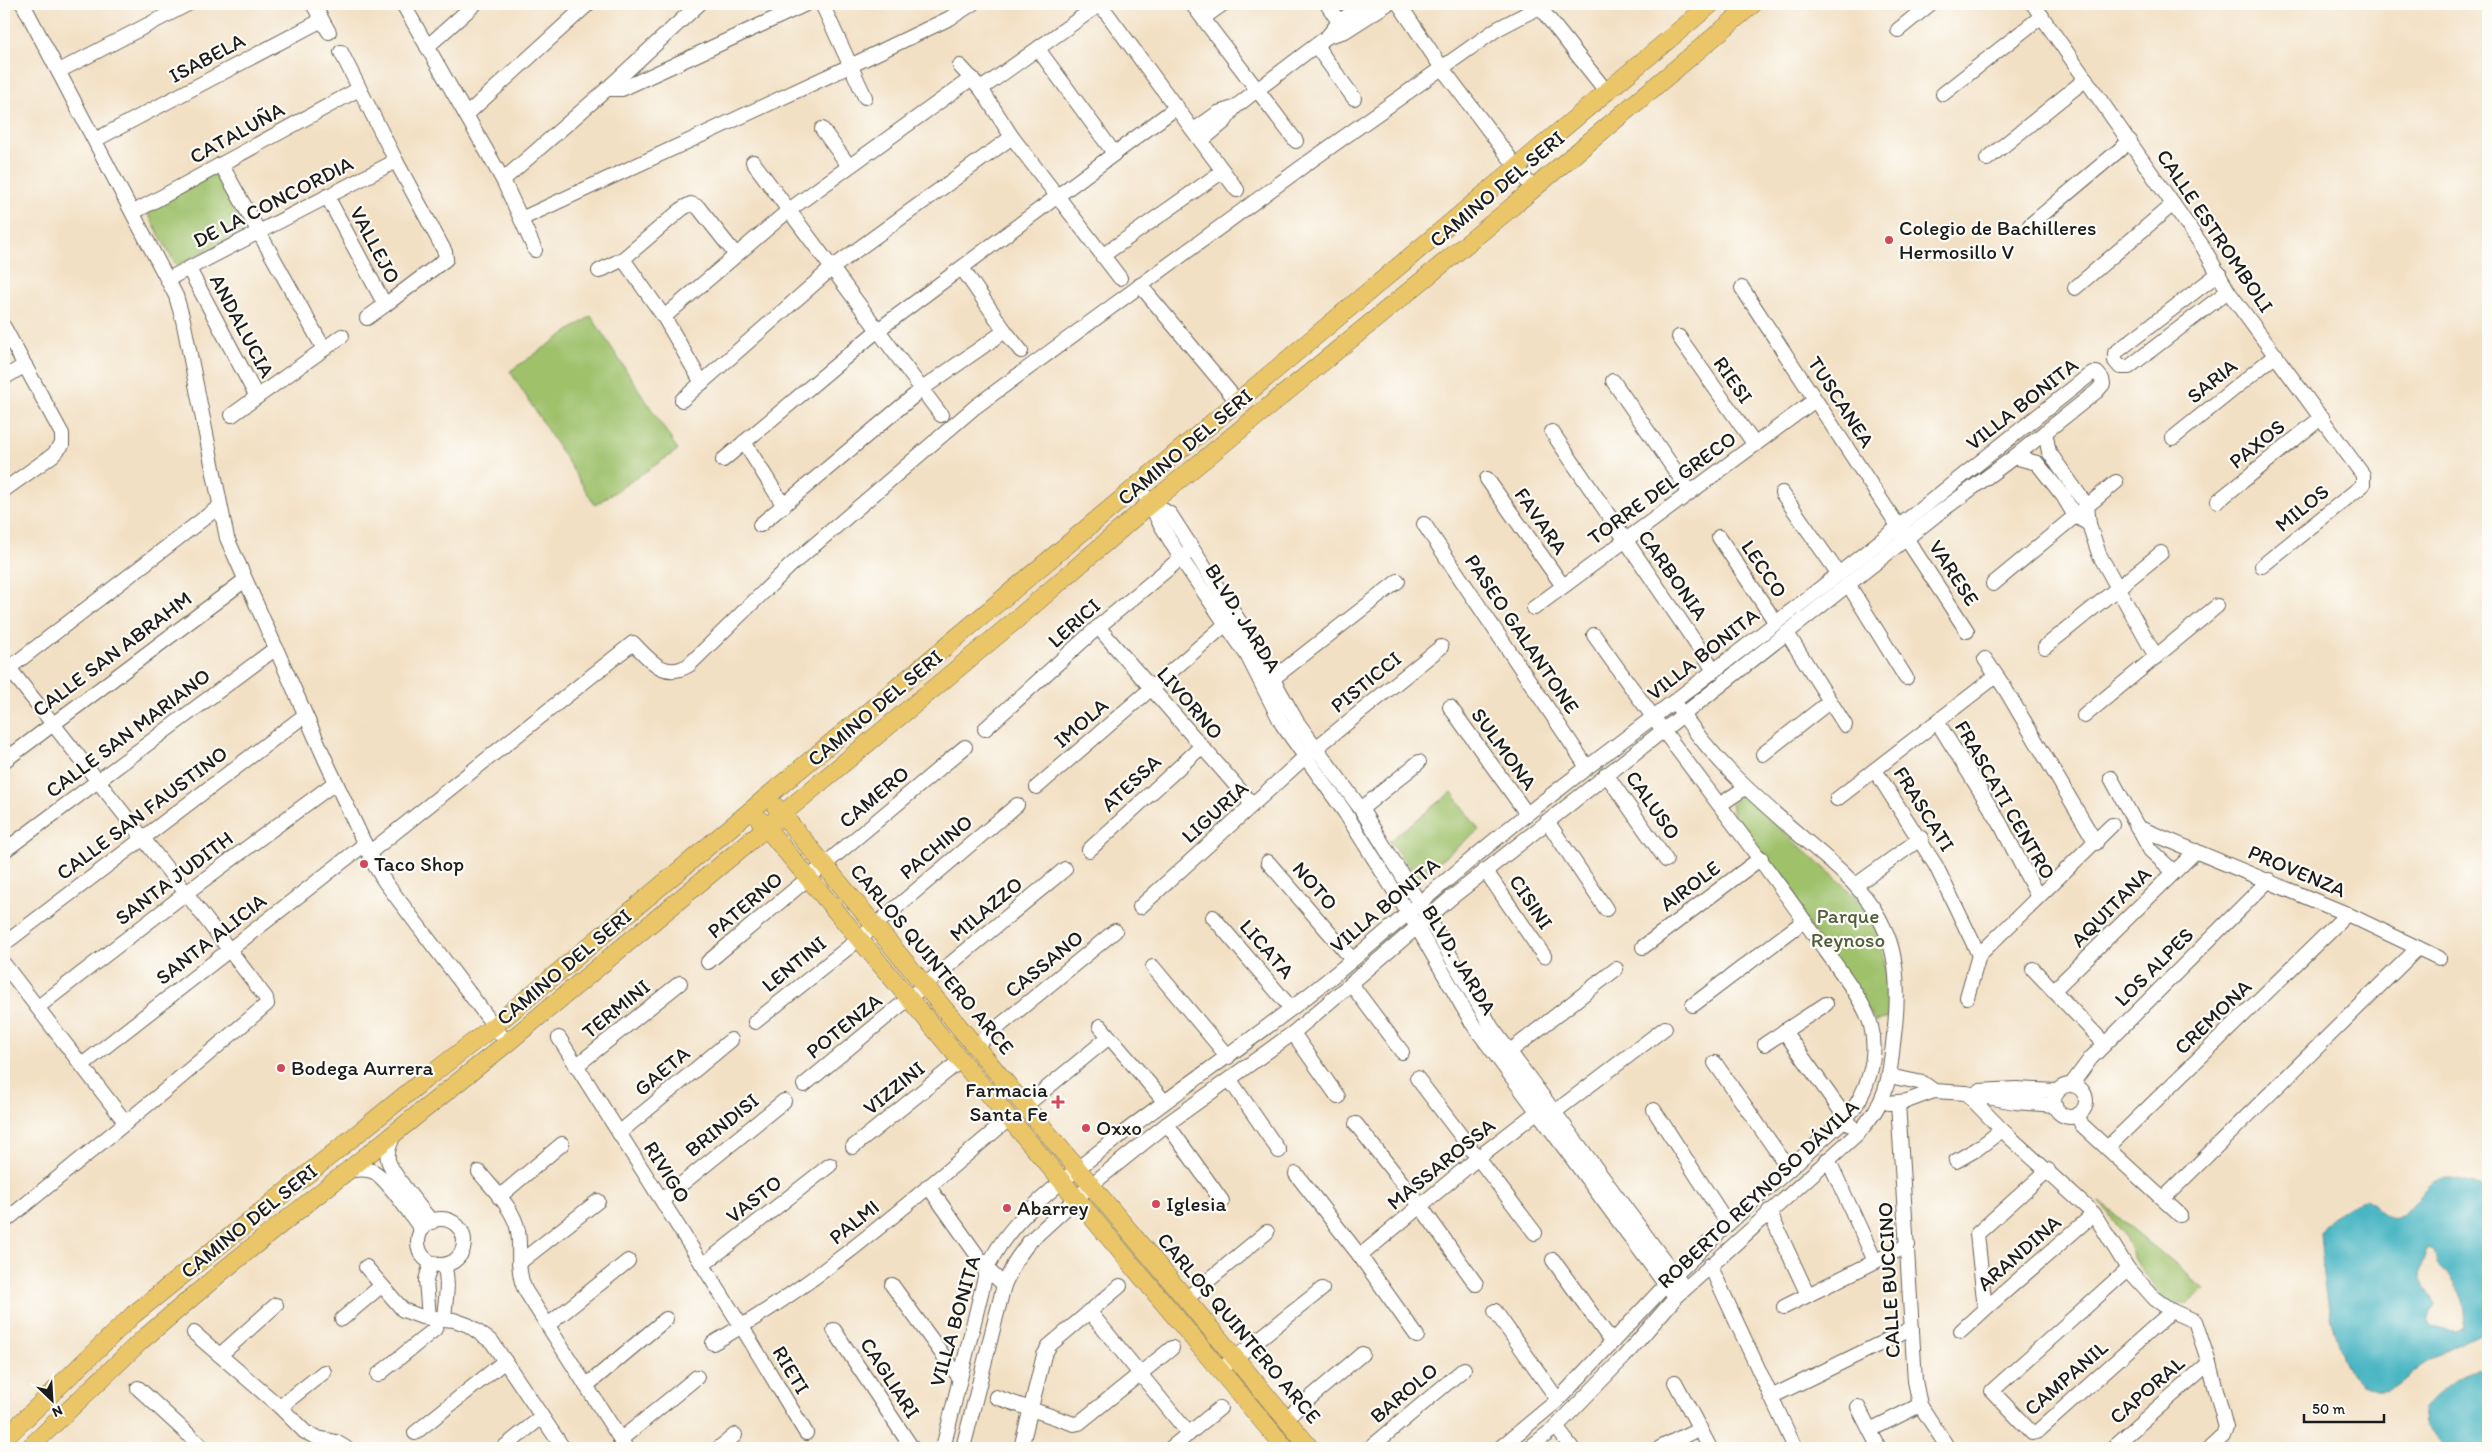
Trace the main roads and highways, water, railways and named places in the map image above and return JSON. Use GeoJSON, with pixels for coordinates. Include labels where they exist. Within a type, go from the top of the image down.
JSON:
{"type":"FeatureCollection","features":[{"type":"Feature","properties":{"kind":"main road","name":"CAMINO DEL SERI"},"geometry":{"type":"LineString","coordinates":[[4,1439],[133,1315],[424,1080],[494,1026],[769,798],[1018,589],[1136,485],[1711,4]]}},
{"type":"Feature","properties":{"kind":"main road","name":"CAMINO DEL SERI"},"geometry":{"type":"LineString","coordinates":[[29,1448],[142,1340],[225,1269],[508,1043],[1017,619],[1152,503],[1533,189],[1753,4]]}},
{"type":"Feature","properties":{"kind":"main road"},"geometry":{"type":"LineString","coordinates":[[1017,619],[1018,589]]}},
{"type":"Feature","properties":{"kind":"main road","name":"CARLOS QUINTERO ARCE"},"geometry":{"type":"LineString","coordinates":[[769,798],[1310,1448]]}},
{"type":"Feature","properties":{"kind":"main road","name":"CARLOS QUINTERO ARCE"},"geometry":{"type":"LineString","coordinates":[[752,811],[1285,1448]]}},
{"type":"Feature","properties":{"kind":"water"},"geometry":{"type":"Polygon","coordinates":[[[2446,1178],[2488,1187],[2488,1330],[2429,1361],[2393,1388],[2388,1390],[2369,1389],[2354,1377],[2342,1356],[2328,1301],[2320,1232],[2340,1212],[2353,1204],[2366,1200],[2388,1217],[2396,1218],[2408,1210],[2435,1180],[2446,1178]],[[2428,1247],[2420,1275],[2435,1306],[2429,1312],[2427,1320],[2431,1327],[2457,1331],[2464,1328],[2465,1322],[2460,1292],[2447,1273],[2438,1267],[2434,1249],[2428,1247]]]}},
{"type":"Feature","properties":{"kind":"water"},"geometry":{"type":"Polygon","coordinates":[[[2488,1369],[2488,1448],[2447,1448],[2425,1424],[2423,1409],[2444,1388],[2460,1376],[2468,1372],[2488,1369]]]}},
{"type":"Feature","properties":{"kind":"place","name":"Colegio de Bachilleres Hermosillo V"},"geometry":{"type":"Point","coordinates":[1889,240]}},
{"type":"Feature","properties":{"kind":"place","name":"Taco Shop"},"geometry":{"type":"Point","coordinates":[364,864]}},
{"type":"Feature","properties":{"kind":"place","name":"Bodega Aurrera"},"geometry":{"type":"Point","coordinates":[281,1068]}},
{"type":"Feature","properties":{"kind":"place","name":"Farmacia Santa Fe"},"geometry":{"type":"Point","coordinates":[1058,1102]}},
{"type":"Feature","properties":{"kind":"place","name":"Oxxo"},"geometry":{"type":"Point","coordinates":[1086,1128]}},
{"type":"Feature","properties":{"kind":"place","name":"Iglesia"},"geometry":{"type":"Point","coordinates":[1156,1204]}},
{"type":"Feature","properties":{"kind":"place","name":"Abarrey"},"geometry":{"type":"Point","coordinates":[1007,1208]}},
{"type":"Feature","properties":{"kind":"park label","name":"Parque Reynoso"},"geometry":{"type":"Point","coordinates":[1848,928]}}]}
